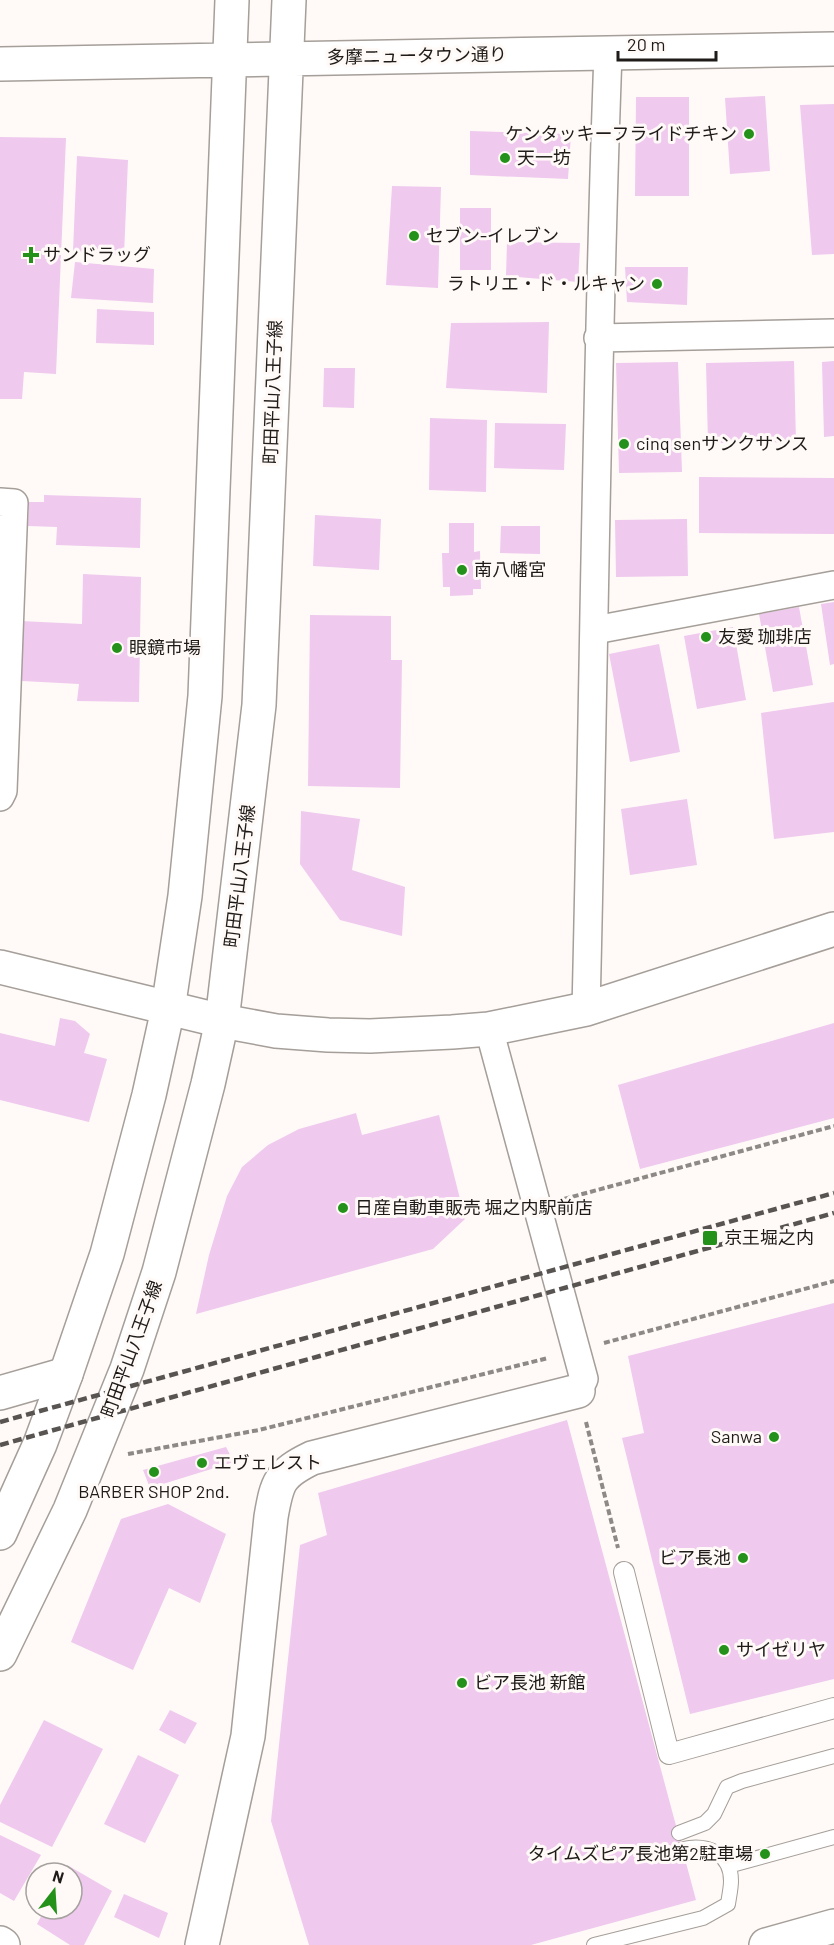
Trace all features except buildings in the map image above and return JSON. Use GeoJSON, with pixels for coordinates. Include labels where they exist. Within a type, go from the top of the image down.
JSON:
{"type":"FeatureCollection","features":[{"type":"Feature","properties":{"kind":"main road"},"geometry":{"type":"LineString","coordinates":[[0,1533],[40,1444],[107,1254],[149,1095],[168,1009],[184,896],[205,696],[232,0]]}},
{"type":"Feature","properties":{"kind":"main road","name":"町田平山八王子線"},"geometry":{"type":"LineString","coordinates":[[0,1654],[70,1510],[130,1358],[162,1260],[222,1022],[260,705],[289,0]]}},
{"type":"Feature","properties":{"kind":"main road","name":"多摩ニュータウン通り"},"geometry":{"type":"LineString","coordinates":[[0,64],[834,49]]}},
{"type":"Feature","properties":{"kind":"main road"},"geometry":{"type":"LineString","coordinates":[[0,967],[222,1022],[276,1031],[370,1036],[489,1029],[586,1009],[834,928]]}},
{"type":"Feature","properties":{"kind":"main road"},"geometry":{"type":"LineString","coordinates":[[0,1393],[66,1374]]}},
{"type":"Feature","properties":{"kind":"main road"},"geometry":{"type":"LineString","coordinates":[[202,1945],[248,1736],[276,1487],[291,1468],[312,1458],[579,1391]]}},
{"type":"Feature","properties":{"kind":"main road"},"geometry":{"type":"LineString","coordinates":[[766,1945],[832,1933]]}},
{"type":"Feature","properties":{"kind":"street"},"geometry":{"type":"LineString","coordinates":[[586,1009],[595,630],[598,338],[608,54]]}},
{"type":"Feature","properties":{"kind":"street"},"geometry":{"type":"LineString","coordinates":[[598,338],[834,333]]}},
{"type":"Feature","properties":{"kind":"street"},"geometry":{"type":"LineString","coordinates":[[0,502],[14,503],[3,791],[0,797]]}},
{"type":"Feature","properties":{"kind":"street"},"geometry":{"type":"LineString","coordinates":[[595,630],[834,585]]}},
{"type":"Feature","properties":{"kind":"street"},"geometry":{"type":"LineString","coordinates":[[489,1029],[584,1379],[579,1391]]}},
{"type":"Feature","properties":{"kind":"street"},"geometry":{"type":"LineString","coordinates":[[624,1572],[669,1754],[834,1708]]}},
{"type":"Feature","properties":{"kind":"lane"},"geometry":{"type":"LineString","coordinates":[[679,1833],[705,1823],[714,1814],[727,1787],[834,1756]]}},
{"type":"Feature","properties":{"kind":"lane"},"geometry":{"type":"LineString","coordinates":[[728,1866],[834,1837]]}},
{"type":"Feature","properties":{"kind":"lane"},"geometry":{"type":"LineString","coordinates":[[594,1945],[703,1918],[728,1904],[731,1880],[728,1866],[719,1854],[706,1847],[684,1849]]}},
{"type":"Feature","properties":{"kind":"path"},"geometry":{"type":"LineString","coordinates":[[537,1206],[834,1126]]}},
{"type":"Feature","properties":{"kind":"path"},"geometry":{"type":"LineString","coordinates":[[124,1454],[259,1430],[576,1351],[834,1281]]}},
{"type":"Feature","properties":{"kind":"path"},"geometry":{"type":"LineString","coordinates":[[579,1391],[624,1572]]}},
{"type":"Feature","properties":{"kind":"railway"},"geometry":{"type":"LineString","coordinates":[[0,1422],[834,1193]]}},
{"type":"Feature","properties":{"kind":"railway"},"geometry":{"type":"LineString","coordinates":[[0,1445],[834,1213]]}},
{"type":"Feature","properties":{"kind":"place","name":"ケンタッキーフライドチキン"},"geometry":{"type":"Point","coordinates":[749,134]}},
{"type":"Feature","properties":{"kind":"place","name":"天一坊"},"geometry":{"type":"Point","coordinates":[505,158]}},
{"type":"Feature","properties":{"kind":"place","name":"セブン-イレブン"},"geometry":{"type":"Point","coordinates":[414,236]}},
{"type":"Feature","properties":{"kind":"place","name":"サンドラッグ"},"geometry":{"type":"Point","coordinates":[31,255]}},
{"type":"Feature","properties":{"kind":"place","name":"ラトリエ・ド・ルキャン"},"geometry":{"type":"Point","coordinates":[657,284]}},
{"type":"Feature","properties":{"kind":"place","name":"cinq senサンクサンス"},"geometry":{"type":"Point","coordinates":[624,444]}},
{"type":"Feature","properties":{"kind":"place","name":"南八幡宮"},"geometry":{"type":"Point","coordinates":[462,570]}},
{"type":"Feature","properties":{"kind":"place","name":"友愛 珈琲店"},"geometry":{"type":"Point","coordinates":[706,637]}},
{"type":"Feature","properties":{"kind":"place","name":"眼鏡市場"},"geometry":{"type":"Point","coordinates":[117,648]}},
{"type":"Feature","properties":{"kind":"place","name":"日産自動車販売 堀之内駅前店"},"geometry":{"type":"Point","coordinates":[343,1208]}},
{"type":"Feature","properties":{"kind":"place","name":"京王堀之内"},"geometry":{"type":"Point","coordinates":[710,1238]}},
{"type":"Feature","properties":{"kind":"place","name":"Sanwa"},"geometry":{"type":"Point","coordinates":[774,1437]}},
{"type":"Feature","properties":{"kind":"place","name":"エヴェレスト"},"geometry":{"type":"Point","coordinates":[202,1463]}},
{"type":"Feature","properties":{"kind":"place","name":"BARBER SHOP 2nd."},"geometry":{"type":"Point","coordinates":[154,1472]}},
{"type":"Feature","properties":{"kind":"place","name":"ビア長池"},"geometry":{"type":"Point","coordinates":[743,1558]}},
{"type":"Feature","properties":{"kind":"place","name":"サイゼリヤ"},"geometry":{"type":"Point","coordinates":[724,1650]}},
{"type":"Feature","properties":{"kind":"place","name":"ビア長池 新館"},"geometry":{"type":"Point","coordinates":[462,1683]}},
{"type":"Feature","properties":{"kind":"place","name":"タイムズピア長池第2駐車場"},"geometry":{"type":"Point","coordinates":[765,1854]}}]}
